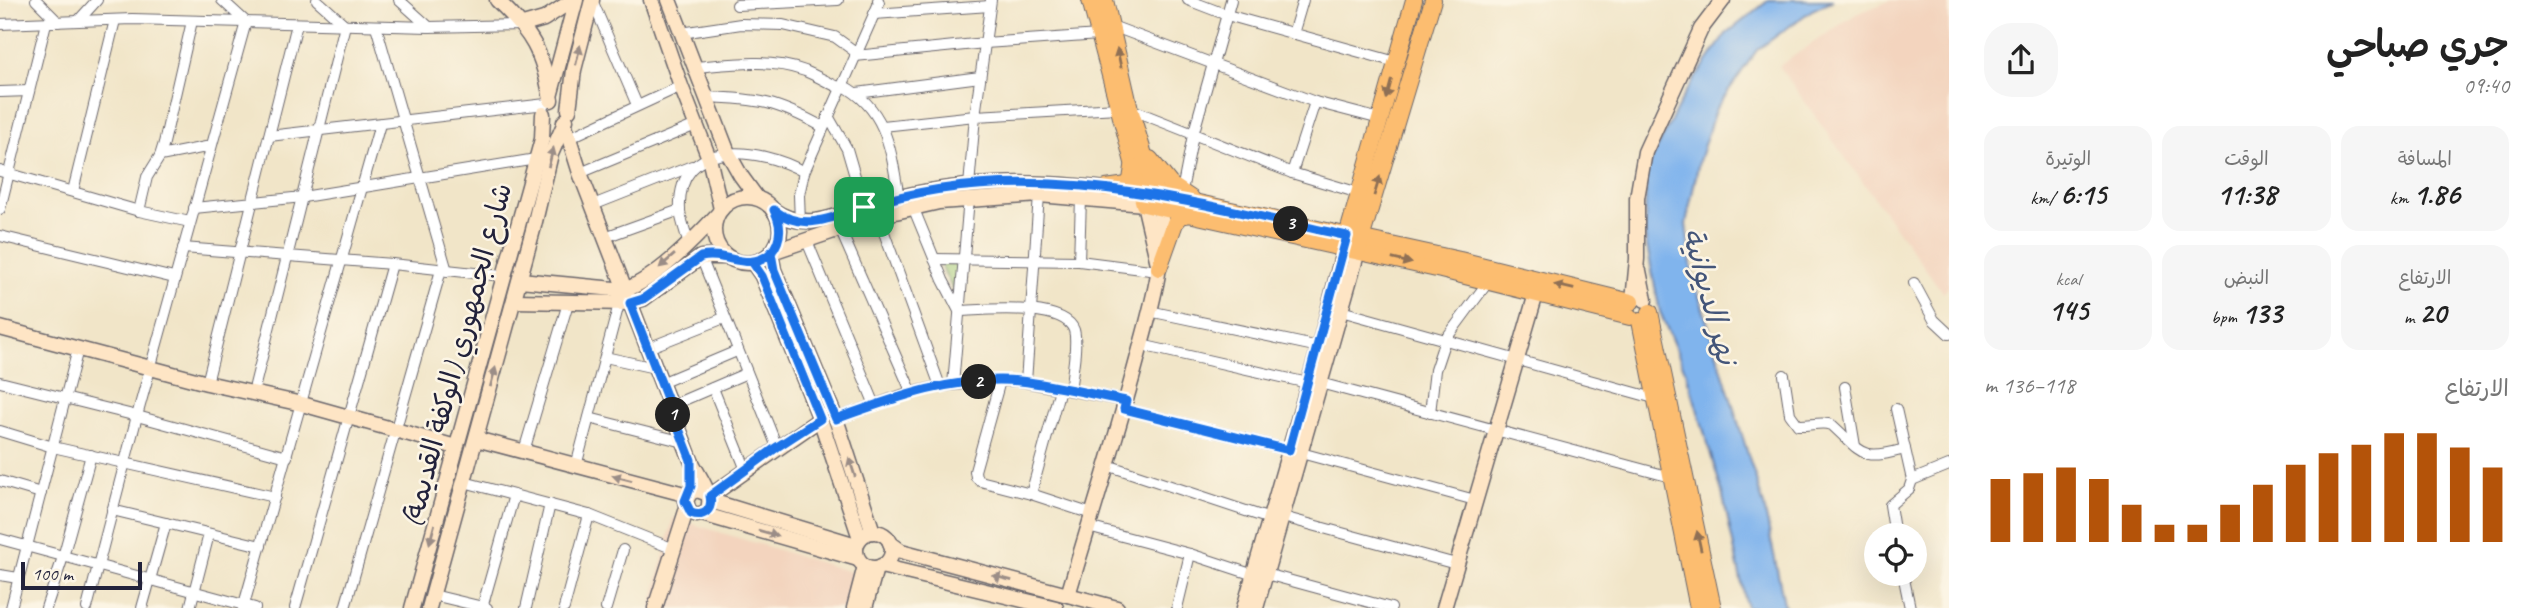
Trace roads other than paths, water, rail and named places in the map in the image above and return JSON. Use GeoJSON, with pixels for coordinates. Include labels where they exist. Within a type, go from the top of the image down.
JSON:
{"type":"FeatureCollection","features":[{"type":"Feature","properties":{"kind":"main road"},"geometry":{"type":"LineString","coordinates":[[1090,0],[1105,30],[1133,161],[1133,173],[1127,185],[1106,188]]}},
{"type":"Feature","properties":{"kind":"main road"},"geometry":{"type":"LineString","coordinates":[[1105,0],[1105,30]]}},
{"type":"Feature","properties":{"kind":"main road"},"geometry":{"type":"LineString","coordinates":[[1352,243],[1359,193],[1414,0]]}},
{"type":"Feature","properties":{"kind":"main road"},"geometry":{"type":"LineString","coordinates":[[1352,243],[1433,0]]}},
{"type":"Feature","properties":{"kind":"main road"},"geometry":{"type":"LineString","coordinates":[[1124,109],[1140,141],[1162,175],[1197,209]]}},
{"type":"Feature","properties":{"kind":"main road"},"geometry":{"type":"LineString","coordinates":[[1140,141],[1151,200]]}},
{"type":"Feature","properties":{"kind":"main road"},"geometry":{"type":"LineString","coordinates":[[1133,161],[1151,200]]}},
{"type":"Feature","properties":{"kind":"main road"},"geometry":{"type":"LineString","coordinates":[[1151,200],[1181,196]]}},
{"type":"Feature","properties":{"kind":"main road"},"geometry":{"type":"LineString","coordinates":[[1151,200],[1352,243],[1460,260],[1638,309]]}},
{"type":"Feature","properties":{"kind":"main road"},"geometry":{"type":"LineString","coordinates":[[1158,269],[1175,223],[1181,216],[1197,209]]}},
{"type":"Feature","properties":{"kind":"main road"},"geometry":{"type":"LineString","coordinates":[[1352,243],[1536,294],[1638,309]]}},
{"type":"Feature","properties":{"kind":"main road"},"geometry":{"type":"LineString","coordinates":[[1638,309],[1654,398],[1665,419],[1671,477],[1699,577],[1713,608]]}},
{"type":"Feature","properties":{"kind":"main road"},"geometry":{"type":"LineString","coordinates":[[1638,309],[1699,577],[1698,608]]}},
{"type":"Feature","properties":{"kind":"street"},"geometry":{"type":"LineString","coordinates":[[36,0],[58,22]]}},
{"type":"Feature","properties":{"kind":"street"},"geometry":{"type":"LineString","coordinates":[[78,21],[97,0]]}},
{"type":"Feature","properties":{"kind":"street"},"geometry":{"type":"LineString","coordinates":[[222,0],[246,22]]}},
{"type":"Feature","properties":{"kind":"street"},"geometry":{"type":"LineString","coordinates":[[317,0],[345,25]]}},
{"type":"Feature","properties":{"kind":"street"},"geometry":{"type":"LineString","coordinates":[[399,0],[429,27]]}},
{"type":"Feature","properties":{"kind":"street"},"geometry":{"type":"LineString","coordinates":[[497,0],[523,25],[534,42],[548,103],[545,118],[553,124],[566,119]]}},
{"type":"Feature","properties":{"kind":"street"},"geometry":{"type":"LineString","coordinates":[[0,24],[115,20],[429,27],[523,25],[544,19],[574,0]]}},
{"type":"Feature","properties":{"kind":"street","name":"شارع الجمهوري (الوكفة القديمة)"},"geometry":{"type":"LineString","coordinates":[[412,608],[542,139],[548,103],[574,0]]}},
{"type":"Feature","properties":{"kind":"street"},"geometry":{"type":"LineString","coordinates":[[566,119],[574,70],[592,0]]}},
{"type":"Feature","properties":{"kind":"street"},"geometry":{"type":"LineString","coordinates":[[592,0],[637,105]]}},
{"type":"Feature","properties":{"kind":"street"},"geometry":{"type":"LineString","coordinates":[[651,0],[695,125],[702,162],[719,212],[714,235],[718,247],[727,257],[740,263],[753,263],[771,253],[877,216],[969,192],[1151,200]]}},
{"type":"Feature","properties":{"kind":"street"},"geometry":{"type":"LineString","coordinates":[[669,0],[728,153],[757,198],[783,217],[800,223],[831,218],[899,198],[1041,182],[1106,188],[1151,200]]}},
{"type":"Feature","properties":{"kind":"street"},"geometry":{"type":"LineString","coordinates":[[737,25],[737,2],[838,0]]}},
{"type":"Feature","properties":{"kind":"street"},"geometry":{"type":"LineString","coordinates":[[800,223],[799,194],[804,173],[878,0]]}},
{"type":"Feature","properties":{"kind":"street"},"geometry":{"type":"LineString","coordinates":[[1188,0],[1227,15],[1396,62]]}},
{"type":"Feature","properties":{"kind":"street"},"geometry":{"type":"LineString","coordinates":[[1181,196],[1193,135],[1231,0]]}},
{"type":"Feature","properties":{"kind":"street"},"geometry":{"type":"LineString","coordinates":[[1293,34],[1303,0]]}},
{"type":"Feature","properties":{"kind":"street"},"geometry":{"type":"LineString","coordinates":[[1638,309],[1637,198],[1645,152],[1701,29],[1723,0]]}},
{"type":"Feature","properties":{"kind":"street"},"geometry":{"type":"LineString","coordinates":[[874,14],[945,5],[990,3],[975,116],[953,385]]}},
{"type":"Feature","properties":{"kind":"street"},"geometry":{"type":"LineString","coordinates":[[73,191],[115,20]]}},
{"type":"Feature","properties":{"kind":"street"},"geometry":{"type":"LineString","coordinates":[[139,211],[147,177],[160,156],[192,21]]}},
{"type":"Feature","properties":{"kind":"street"},"geometry":{"type":"LineString","coordinates":[[87,608],[174,278],[246,22]]}},
{"type":"Feature","properties":{"kind":"street"},"geometry":{"type":"LineString","coordinates":[[0,209],[4,172],[29,92],[46,23]]}},
{"type":"Feature","properties":{"kind":"street"},"geometry":{"type":"LineString","coordinates":[[207,383],[297,23]]}},
{"type":"Feature","properties":{"kind":"street"},"geometry":{"type":"LineString","coordinates":[[253,393],[345,25]]}},
{"type":"Feature","properties":{"kind":"street"},"geometry":{"type":"LineString","coordinates":[[681,33],[737,25],[783,25],[835,37],[856,55],[1105,30],[1213,64],[1315,102],[1381,120]]}},
{"type":"Feature","properties":{"kind":"street"},"geometry":{"type":"LineString","coordinates":[[345,608],[444,270],[376,26]]}},
{"type":"Feature","properties":{"kind":"street"},"geometry":{"type":"LineString","coordinates":[[695,67],[751,62],[779,65],[804,71],[857,93],[883,125],[899,198]]}},
{"type":"Feature","properties":{"kind":"street"},"geometry":{"type":"LineString","coordinates":[[857,93],[980,77]]}},
{"type":"Feature","properties":{"kind":"street"},"geometry":{"type":"LineString","coordinates":[[569,138],[681,86]]}},
{"type":"Feature","properties":{"kind":"street"},"geometry":{"type":"LineString","coordinates":[[0,92],[29,92]]}},
{"type":"Feature","properties":{"kind":"street"},"geometry":{"type":"LineString","coordinates":[[706,97],[753,99],[782,105],[823,127]]}},
{"type":"Feature","properties":{"kind":"street"},"geometry":{"type":"LineString","coordinates":[[269,136],[564,102],[569,138],[625,299],[648,348],[691,460],[709,497],[709,509],[693,505]]}},
{"type":"Feature","properties":{"kind":"street"},"geometry":{"type":"LineString","coordinates":[[1292,173],[1315,102]]}},
{"type":"Feature","properties":{"kind":"street"},"geometry":{"type":"LineString","coordinates":[[883,125],[975,116],[1124,109],[1292,173],[1359,193]]}},
{"type":"Feature","properties":{"kind":"street"},"geometry":{"type":"LineString","coordinates":[[828,116],[847,149],[864,207]]}},
{"type":"Feature","properties":{"kind":"street","name":"شارع الجمهوري (الوكفة القديمة)"},"geometry":{"type":"LineString","coordinates":[[431,602],[520,279],[551,154],[566,119]]}},
{"type":"Feature","properties":{"kind":"street"},"geometry":{"type":"LineString","coordinates":[[0,539],[247,607],[340,260],[380,124]]}},
{"type":"Feature","properties":{"kind":"street"},"geometry":{"type":"LineString","coordinates":[[580,173],[695,125]]}},
{"type":"Feature","properties":{"kind":"street"},"geometry":{"type":"LineString","coordinates":[[160,156],[211,146]]}},
{"type":"Feature","properties":{"kind":"street"},"geometry":{"type":"LineString","coordinates":[[593,205],[728,153],[768,156],[804,173]]}},
{"type":"Feature","properties":{"kind":"street"},"geometry":{"type":"LineString","coordinates":[[194,208],[360,189],[536,159]]}},
{"type":"Feature","properties":{"kind":"street"},"geometry":{"type":"LineString","coordinates":[[688,243],[680,210],[683,186],[689,171],[702,162]]}},
{"type":"Feature","properties":{"kind":"street"},"geometry":{"type":"LineString","coordinates":[[4,172],[139,211],[190,222]]}},
{"type":"Feature","properties":{"kind":"street"},"geometry":{"type":"LineString","coordinates":[[1026,382],[1039,195]]}},
{"type":"Feature","properties":{"kind":"street"},"geometry":{"type":"LineString","coordinates":[[576,466],[605,358],[625,299],[737,198],[757,198]]}},
{"type":"Feature","properties":{"kind":"street"},"geometry":{"type":"LineString","coordinates":[[1079,261],[1081,198]]}},
{"type":"Feature","properties":{"kind":"street"},"geometry":{"type":"LineString","coordinates":[[1068,595],[1125,405],[1158,269],[1151,200]]}},
{"type":"Feature","properties":{"kind":"street"},"geometry":{"type":"LineString","coordinates":[[913,207],[959,310]]}},
{"type":"Feature","properties":{"kind":"street"},"geometry":{"type":"LineString","coordinates":[[605,237],[680,210]]}},
{"type":"Feature","properties":{"kind":"street"},"geometry":{"type":"LineString","coordinates":[[774,210],[780,229],[778,242],[771,253],[774,270],[836,419],[867,553],[865,608]]}},
{"type":"Feature","properties":{"kind":"street"},"geometry":{"type":"LineString","coordinates":[[877,216],[940,386]]}},
{"type":"Feature","properties":{"kind":"street"},"geometry":{"type":"LineString","coordinates":[[840,229],[912,393]]}},
{"type":"Feature","properties":{"kind":"street"},"geometry":{"type":"LineString","coordinates":[[0,236],[174,278]]}},
{"type":"Feature","properties":{"kind":"street"},"geometry":{"type":"LineString","coordinates":[[807,241],[875,405]]}},
{"type":"Feature","properties":{"kind":"street"},"geometry":{"type":"LineString","coordinates":[[1256,608],[1260,575],[1314,383],[1341,311],[1352,243]]}},
{"type":"Feature","properties":{"kind":"street"},"geometry":{"type":"LineString","coordinates":[[1314,383],[1319,347],[1352,243]]}},
{"type":"Feature","properties":{"kind":"street"},"geometry":{"type":"LineString","coordinates":[[183,248],[393,264],[502,276]]}},
{"type":"Feature","properties":{"kind":"street"},"geometry":{"type":"LineString","coordinates":[[514,300],[568,303],[643,299],[701,257],[727,257]]}},
{"type":"Feature","properties":{"kind":"street"},"geometry":{"type":"LineString","coordinates":[[701,257],[777,447]]}},
{"type":"Feature","properties":{"kind":"street"},"geometry":{"type":"LineString","coordinates":[[934,259],[1079,261],[1158,269]]}},
{"type":"Feature","properties":{"kind":"street"},"geometry":{"type":"LineString","coordinates":[[753,263],[762,276],[820,419],[867,553]]}},
{"type":"Feature","properties":{"kind":"street"},"geometry":{"type":"LineString","coordinates":[[295,608],[393,264]]}},
{"type":"Feature","properties":{"kind":"street"},"geometry":{"type":"LineString","coordinates":[[520,279],[625,299]]}},
{"type":"Feature","properties":{"kind":"street"},"geometry":{"type":"LineString","coordinates":[[1430,412],[1435,370],[1445,340],[1488,282]]}},
{"type":"Feature","properties":{"kind":"street"},"geometry":{"type":"LineString","coordinates":[[1914,283],[1934,320],[1949,334]]}},
{"type":"Feature","properties":{"kind":"street"},"geometry":{"type":"LineString","coordinates":[[1444,608],[1536,294]]}},
{"type":"Feature","properties":{"kind":"street"},"geometry":{"type":"LineString","coordinates":[[524,451],[568,303]]}},
{"type":"Feature","properties":{"kind":"street"},"geometry":{"type":"LineString","coordinates":[[959,310],[1030,310],[1062,316],[1072,326],[1075,334],[1065,390],[1031,494]]}},
{"type":"Feature","properties":{"kind":"street"},"geometry":{"type":"LineString","coordinates":[[1149,311],[1319,347]]}},
{"type":"Feature","properties":{"kind":"street"},"geometry":{"type":"LineString","coordinates":[[1341,311],[1654,398]]}},
{"type":"Feature","properties":{"kind":"street"},"geometry":{"type":"LineString","coordinates":[[648,348],[724,318]]}},
{"type":"Feature","properties":{"kind":"street"},"geometry":{"type":"LineString","coordinates":[[0,328],[207,383],[302,404],[456,447]]}},
{"type":"Feature","properties":{"kind":"street"},"geometry":{"type":"LineString","coordinates":[[1141,345],[1314,383],[1671,477]]}},
{"type":"Feature","properties":{"kind":"street"},"geometry":{"type":"LineString","coordinates":[[11,608],[78,349]]}},
{"type":"Feature","properties":{"kind":"street"},"geometry":{"type":"LineString","coordinates":[[661,383],[737,351]]}},
{"type":"Feature","properties":{"kind":"street"},"geometry":{"type":"LineString","coordinates":[[605,358],[655,368]]}},
{"type":"Feature","properties":{"kind":"street"},"geometry":{"type":"LineString","coordinates":[[670,406],[747,373]]}},
{"type":"Feature","properties":{"kind":"street"},"geometry":{"type":"LineString","coordinates":[[1784,375],[1790,414],[1798,425],[1832,425],[1865,454],[1878,457],[1905,449]]}},
{"type":"Feature","properties":{"kind":"street"},"geometry":{"type":"LineString","coordinates":[[836,419],[940,386],[1000,381],[1026,382],[1125,405],[1475,500]]}},
{"type":"Feature","properties":{"kind":"street"},"geometry":{"type":"LineString","coordinates":[[1000,381],[975,471],[980,481],[1031,494],[1090,520],[1189,554],[1391,608]]}},
{"type":"Feature","properties":{"kind":"street"},"geometry":{"type":"LineString","coordinates":[[0,382],[287,457]]}},
{"type":"Feature","properties":{"kind":"street"},"geometry":{"type":"LineString","coordinates":[[1845,387],[1856,447]]}},
{"type":"Feature","properties":{"kind":"street"},"geometry":{"type":"LineString","coordinates":[[713,388],[746,470]]}},
{"type":"Feature","properties":{"kind":"street"},"geometry":{"type":"LineString","coordinates":[[1892,523],[1889,505],[1909,489],[1912,480],[1896,410]]}},
{"type":"Feature","properties":{"kind":"street"},"geometry":{"type":"LineString","coordinates":[[465,415],[481,419]]}},
{"type":"Feature","properties":{"kind":"street"},"geometry":{"type":"LineString","coordinates":[[589,418],[684,442]]}},
{"type":"Feature","properties":{"kind":"street"},"geometry":{"type":"LineString","coordinates":[[709,497],[820,419]]}},
{"type":"Feature","properties":{"kind":"street"},"geometry":{"type":"LineString","coordinates":[[0,431],[53,447],[275,497]]}},
{"type":"Feature","properties":{"kind":"street"},"geometry":{"type":"LineString","coordinates":[[476,439],[576,466],[693,505],[1056,608]]}},
{"type":"Feature","properties":{"kind":"street"},"geometry":{"type":"LineString","coordinates":[[46,608],[64,557],[91,455]]}},
{"type":"Feature","properties":{"kind":"street"},"geometry":{"type":"LineString","coordinates":[[691,460],[693,505]]}},
{"type":"Feature","properties":{"kind":"street"},"geometry":{"type":"LineString","coordinates":[[1107,465],[1276,518],[1456,565]]}},
{"type":"Feature","properties":{"kind":"street"},"geometry":{"type":"LineString","coordinates":[[1912,480],[1949,465]]}},
{"type":"Feature","properties":{"kind":"street"},"geometry":{"type":"LineString","coordinates":[[0,481],[41,494]]}},
{"type":"Feature","properties":{"kind":"street"},"geometry":{"type":"LineString","coordinates":[[464,482],[589,515],[676,547]]}},
{"type":"Feature","properties":{"kind":"street"},"geometry":{"type":"LineString","coordinates":[[655,608],[697,489],[709,497],[867,553],[891,555],[890,543]]}},
{"type":"Feature","properties":{"kind":"street"},"geometry":{"type":"LineString","coordinates":[[442,495],[459,500]]}},
{"type":"Feature","properties":{"kind":"street"},"geometry":{"type":"LineString","coordinates":[[431,602],[485,607],[514,495]]}},
{"type":"Feature","properties":{"kind":"street"},"geometry":{"type":"LineString","coordinates":[[526,608],[550,504]]}},
{"type":"Feature","properties":{"kind":"street"},"geometry":{"type":"LineString","coordinates":[[113,510],[261,547]]}},
{"type":"Feature","properties":{"kind":"street"},"geometry":{"type":"LineString","coordinates":[[564,608],[589,515]]}},
{"type":"Feature","properties":{"kind":"street"},"geometry":{"type":"LineString","coordinates":[[142,608],[166,523]]}},
{"type":"Feature","properties":{"kind":"street"},"geometry":{"type":"LineString","coordinates":[[190,608],[209,534]]}},
{"type":"Feature","properties":{"kind":"street"},"geometry":{"type":"LineString","coordinates":[[854,608],[867,553],[884,535],[901,551],[1117,608]]}},
{"type":"Feature","properties":{"kind":"street"},"geometry":{"type":"LineString","coordinates":[[606,608],[622,550]]}},
{"type":"Feature","properties":{"kind":"street"},"geometry":{"type":"LineString","coordinates":[[1177,608],[1189,554]]}},
{"type":"Feature","properties":{"kind":"street"},"geometry":{"type":"LineString","coordinates":[[0,575],[18,578]]}},
{"type":"Feature","properties":{"kind":"street"},"geometry":{"type":"LineString","coordinates":[[1244,608],[1260,575]]}},
{"type":"Feature","properties":{"kind":"street"},"geometry":{"type":"LineString","coordinates":[[1905,586],[1910,608]]}},
{"type":"Feature","properties":{"kind":"water","name":"نهر الديوانية"},"geometry":{"type":"Polygon","coordinates":[[[1769,0],[1833,0],[1812,10],[1757,50],[1715,110],[1699,161],[1686,224],[1692,273],[1764,506],[1785,608],[1747,608],[1722,492],[1688,378],[1660,312],[1645,236],[1646,170],[1685,93],[1726,34],[1769,0]]]}}]}
